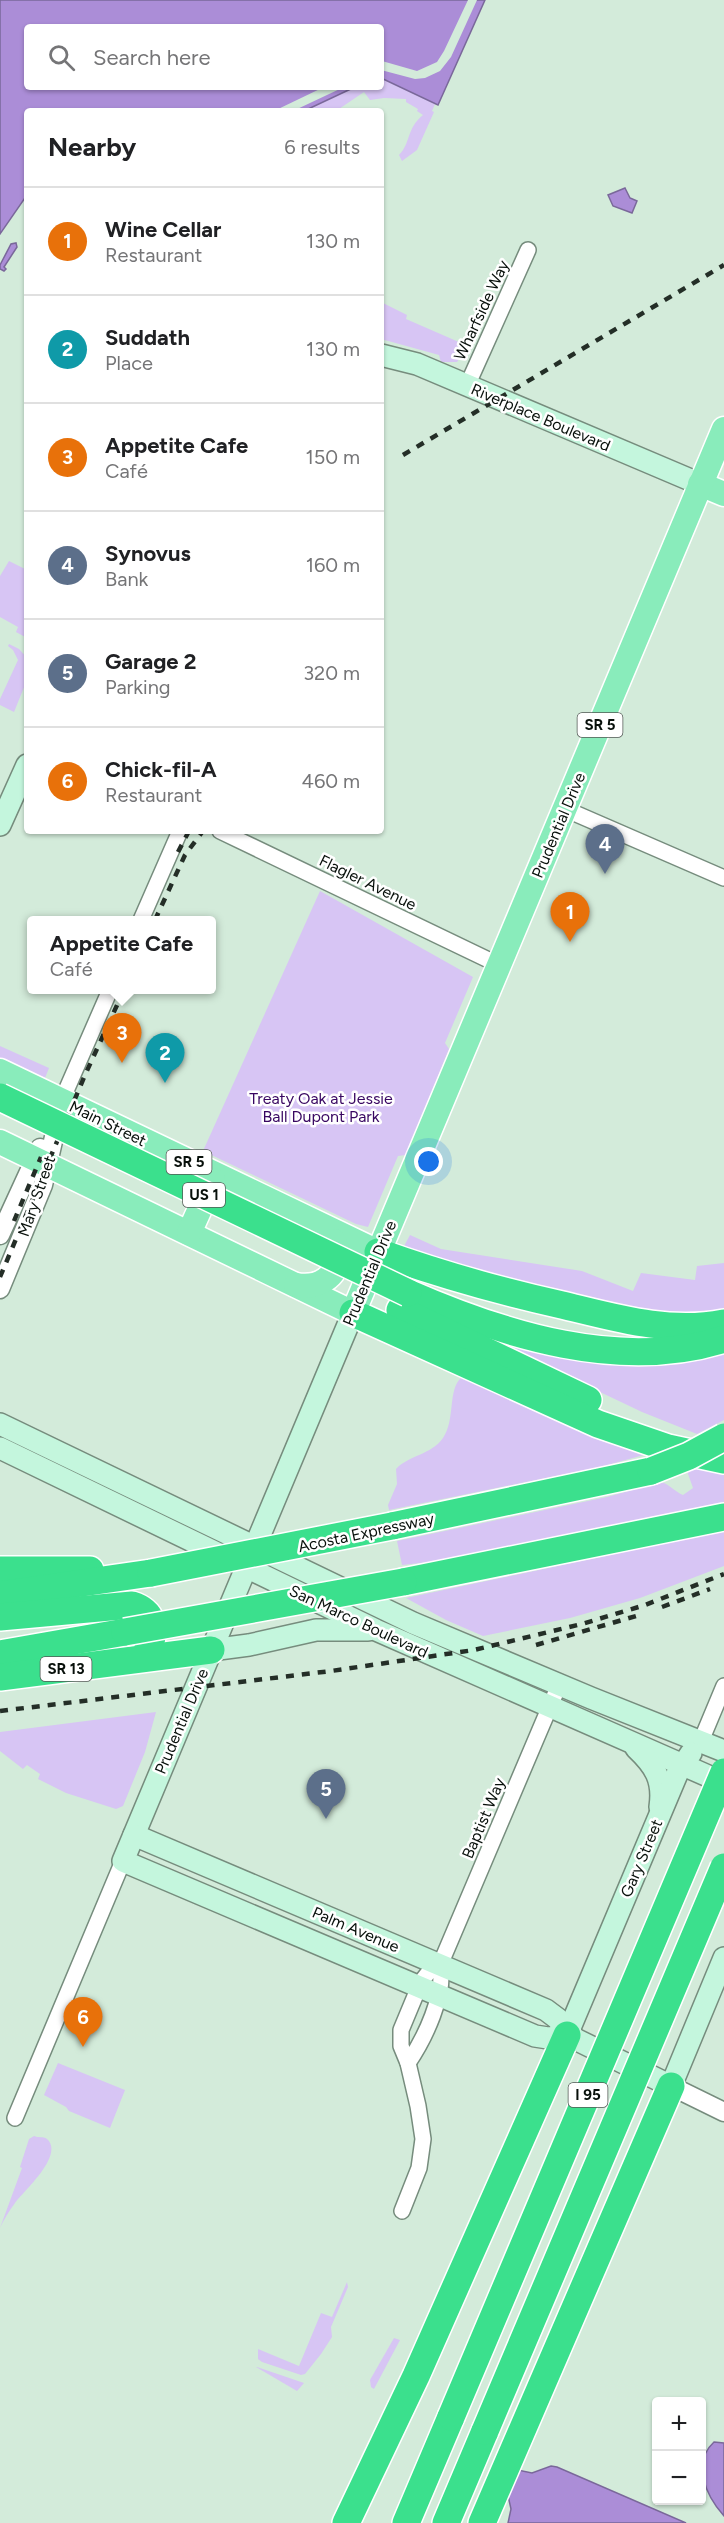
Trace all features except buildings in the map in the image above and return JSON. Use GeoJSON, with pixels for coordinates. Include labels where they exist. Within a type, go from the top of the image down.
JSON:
{"type":"FeatureCollection","features":[{"type":"Feature","properties":{"kind":"highway","name":"US 1"},"geometry":{"type":"LineString","coordinates":[[0,1097],[643,1426],[724,1459]]}},
{"type":"Feature","properties":{"kind":"highway","name":"US 1"},"geometry":{"type":"LineString","coordinates":[[0,1117],[404,1302],[495,1327],[582,1347],[660,1351],[724,1339]]}},
{"type":"Feature","properties":{"kind":"highway"},"geometry":{"type":"LineString","coordinates":[[378,1252],[474,1284],[624,1320],[679,1327],[724,1323]]}},
{"type":"Feature","properties":{"kind":"highway"},"geometry":{"type":"LineString","coordinates":[[353,1313],[598,1424],[661,1446],[724,1459]]}},
{"type":"Feature","properties":{"kind":"highway","name":"Acosta Expressway"},"geometry":{"type":"LineString","coordinates":[[0,1595],[151,1573],[392,1526],[651,1471],[689,1456],[724,1437]]}},
{"type":"Feature","properties":{"kind":"highway"},"geometry":{"type":"LineString","coordinates":[[0,1654],[403,1582],[724,1517]]}},
{"type":"Feature","properties":{"kind":"highway"},"geometry":{"type":"LineString","coordinates":[[0,1570],[151,1573]]}},
{"type":"Feature","properties":{"kind":"highway"},"geometry":{"type":"LineString","coordinates":[[0,1617],[121,1605],[137,1607],[149,1617],[153,1631],[148,1647],[132,1661]]}},
{"type":"Feature","properties":{"kind":"highway"},"geometry":{"type":"LineString","coordinates":[[0,1642],[75,1638],[125,1632]]}},
{"type":"Feature","properties":{"kind":"highway","name":"SR 13"},"geometry":{"type":"LineString","coordinates":[[0,1677],[212,1650]]}},
{"type":"Feature","properties":{"kind":"highway","name":"I 95"},"geometry":{"type":"LineString","coordinates":[[406,2523],[724,1772]]}},
{"type":"Feature","properties":{"kind":"highway","name":"I 95"},"geometry":{"type":"LineString","coordinates":[[446,2523],[724,1867]]}},
{"type":"Feature","properties":{"kind":"highway"},"geometry":{"type":"LineString","coordinates":[[346,2523],[406,2399],[567,2035]]}},
{"type":"Feature","properties":{"kind":"highway"},"geometry":{"type":"LineString","coordinates":[[482,2523],[671,2086]]}},
{"type":"Feature","properties":{"kind":"main road","name":"Riverplace Boulevard"},"geometry":{"type":"LineString","coordinates":[[384,356],[417,364],[700,484]]}},
{"type":"Feature","properties":{"kind":"main road","name":"Prudential Drive"},"geometry":{"type":"LineString","coordinates":[[123,1861],[724,429]]}},
{"type":"Feature","properties":{"kind":"main road"},"geometry":{"type":"LineString","coordinates":[[700,484],[724,494]]}},
{"type":"Feature","properties":{"kind":"main road"},"geometry":{"type":"LineString","coordinates":[[0,825],[24,772]]}},
{"type":"Feature","properties":{"kind":"main road","name":"Main Street"},"geometry":{"type":"LineString","coordinates":[[0,1071],[378,1252]]}},
{"type":"Feature","properties":{"kind":"main road"},"geometry":{"type":"LineString","coordinates":[[0,1142],[353,1313]]}},
{"type":"Feature","properties":{"kind":"main road"},"geometry":{"type":"LineString","coordinates":[[189,1233],[215,1175]]}},
{"type":"Feature","properties":{"kind":"main road"},"geometry":{"type":"LineString","coordinates":[[296,1285],[309,1286],[322,1283],[335,1269],[338,1260],[337,1247],[324,1228]]}},
{"type":"Feature","properties":{"kind":"main road","name":"San Marco Boulevard"},"geometry":{"type":"LineString","coordinates":[[0,1424],[413,1623],[724,1751]]}},
{"type":"Feature","properties":{"kind":"main road","name":"San Marco Boulevard"},"geometry":{"type":"LineString","coordinates":[[0,1448],[376,1630],[724,1783]]}},
{"type":"Feature","properties":{"kind":"main road"},"geometry":{"type":"LineString","coordinates":[[212,1650],[249,1645],[316,1630],[376,1630]]}},
{"type":"Feature","properties":{"kind":"main road"},"geometry":{"type":"LineString","coordinates":[[628,1740],[651,1763],[659,1775],[661,1794],[656,1825]]}},
{"type":"Feature","properties":{"kind":"main road","name":"Gary Street"},"geometry":{"type":"LineString","coordinates":[[567,2035],[683,1765],[701,1741]]}},
{"type":"Feature","properties":{"kind":"main road","name":"Palm Avenue"},"geometry":{"type":"LineString","coordinates":[[134,1834],[550,2012],[562,2023],[567,2035]]}},
{"type":"Feature","properties":{"kind":"main road","name":"Palm Avenue"},"geometry":{"type":"LineString","coordinates":[[123,1861],[535,2036],[548,2038],[567,2035],[671,2086]]}},
{"type":"Feature","properties":{"kind":"main road"},"geometry":{"type":"LineString","coordinates":[[190,1890],[206,1887],[223,1889],[299,1920],[311,1921],[327,1917]]}},
{"type":"Feature","properties":{"kind":"main road"},"geometry":{"type":"LineString","coordinates":[[671,2086],[724,1958]]}},
{"type":"Feature","properties":{"kind":"street","name":"Wharfside Way"},"geometry":{"type":"LineString","coordinates":[[467,386],[528,250]]}},
{"type":"Feature","properties":{"kind":"street"},"geometry":{"type":"LineString","coordinates":[[565,809],[724,878]]}},
{"type":"Feature","properties":{"kind":"street"},"geometry":{"type":"LineString","coordinates":[[143,916],[179,834]]}},
{"type":"Feature","properties":{"kind":"street","name":"Flagler Avenue"},"geometry":{"type":"LineString","coordinates":[[226,834],[499,965]]}},
{"type":"Feature","properties":{"kind":"street","name":"Mary Street"},"geometry":{"type":"LineString","coordinates":[[0,1235],[42,1162],[62,1100],[108,994]]}},
{"type":"Feature","properties":{"kind":"street","name":"Mary Street"},"geometry":{"type":"LineString","coordinates":[[0,1289],[40,1192],[42,1162]]}},
{"type":"Feature","properties":{"kind":"street","name":"Baptist Way"},"geometry":{"type":"LineString","coordinates":[[408,2063],[419,2044],[440,1995],[442,1983],[440,1965],[559,1685]]}},
{"type":"Feature","properties":{"kind":"street","name":"Gary Street"},"geometry":{"type":"LineString","coordinates":[[701,1741],[724,1686]]}},
{"type":"Feature","properties":{"kind":"street","name":"Prudential Drive"},"geometry":{"type":"LineString","coordinates":[[15,2118],[123,1861]]}},
{"type":"Feature","properties":{"kind":"street","name":"Baptist Way"},"geometry":{"type":"LineString","coordinates":[[402,2211],[417,2175],[423,2149],[418,2106],[408,2063],[401,2046],[401,2031],[418,1986],[428,1973],[440,1965]]}},
{"type":"Feature","properties":{"kind":"street","name":"Palm Avenue"},"geometry":{"type":"LineString","coordinates":[[671,2086],[724,2112]]}},
{"type":"Feature","properties":{"kind":"green space"},"geometry":{"type":"Polygon","coordinates":[[[384,79],[435,104],[432,111],[434,112],[417,150],[402,161],[399,155],[414,125],[423,115],[406,102],[406,99],[370,100],[364,92],[340,108],[310,108],[349,90],[384,90],[384,79]]]}},
{"type":"Feature","properties":{"kind":"green space"},"geometry":{"type":"Polygon","coordinates":[[[384,304],[407,315],[406,319],[468,346],[457,362],[441,362],[439,355],[384,340],[384,304]]]}},
{"type":"Feature","properties":{"kind":"green space"},"geometry":{"type":"Polygon","coordinates":[[[9,561],[24,568],[24,636],[16,632],[18,627],[0,617],[0,576],[9,561]]]}},
{"type":"Feature","properties":{"kind":"green space"},"geometry":{"type":"Polygon","coordinates":[[[9,644],[19,649],[24,655],[24,687],[14,712],[0,705],[0,699],[18,660],[8,646],[9,644]]]}},
{"type":"Feature","properties":{"kind":"green space","name":"Treaty Oak at Jessie Ball Dupont Park"},"geometry":{"type":"Polygon","coordinates":[[[320,891],[473,977],[445,1043],[449,1049],[406,1155],[398,1156],[368,1227],[356,1224],[203,1151],[320,891]]]}},
{"type":"Feature","properties":{"kind":"green space"},"geometry":{"type":"Polygon","coordinates":[[[0,1046],[49,1068],[45,1078],[0,1059],[0,1046]]]}},
{"type":"Feature","properties":{"kind":"green space"},"geometry":{"type":"Polygon","coordinates":[[[410,1235],[441,1249],[582,1271],[633,1291],[641,1273],[695,1280],[697,1266],[724,1263],[724,1312],[690,1319],[594,1306],[403,1248],[410,1235]]]}},
{"type":"Feature","properties":{"kind":"green space"},"geometry":{"type":"Polygon","coordinates":[[[482,1336],[573,1356],[632,1364],[662,1364],[724,1353],[724,1420],[697,1434],[642,1412],[482,1336]]]}},
{"type":"Feature","properties":{"kind":"green space"},"geometry":{"type":"Polygon","coordinates":[[[462,1377],[651,1453],[600,1467],[389,1510],[388,1505],[397,1484],[396,1469],[432,1448],[443,1438],[449,1422],[457,1382],[462,1377]]]}},
{"type":"Feature","properties":{"kind":"green space"},"geometry":{"type":"Polygon","coordinates":[[[696,1468],[724,1474],[724,1507],[430,1562],[402,1565],[397,1541],[607,1497],[661,1482],[683,1495],[693,1488],[687,1471],[696,1468]]]}},
{"type":"Feature","properties":{"kind":"green space"},"geometry":{"type":"Polygon","coordinates":[[[724,1531],[724,1566],[640,1598],[570,1618],[483,1636],[446,1620],[406,1598],[724,1531]]]}},
{"type":"Feature","properties":{"kind":"green space"},"geometry":{"type":"Polygon","coordinates":[[[156,1712],[145,1752],[123,1806],[116,1809],[66,1793],[38,1779],[40,1774],[27,1765],[23,1769],[0,1751],[0,1732],[156,1712]]]}},
{"type":"Feature","properties":{"kind":"green space"},"geometry":{"type":"Polygon","coordinates":[[[58,2063],[125,2090],[110,2128],[69,2111],[44,2095],[58,2063]]]}},
{"type":"Feature","properties":{"kind":"green space"},"geometry":{"type":"Polygon","coordinates":[[[34,2136],[47,2139],[51,2146],[51,2154],[41,2173],[15,2203],[0,2228],[22,2168],[20,2167],[29,2139],[34,2136]]]}},
{"type":"Feature","properties":{"kind":"green space"},"geometry":{"type":"Polygon","coordinates":[[[347,2282],[348,2287],[331,2327],[332,2337],[305,2374],[301,2375],[258,2359],[258,2349],[299,2366],[321,2313],[332,2317],[347,2282]]]}},
{"type":"Feature","properties":{"kind":"green space"},"geometry":{"type":"Polygon","coordinates":[[[394,2338],[400,2340],[374,2389],[371,2387],[370,2380],[394,2338]]]}},
{"type":"Feature","properties":{"kind":"green space"},"geometry":{"type":"Polygon","coordinates":[[[257,2367],[304,2383],[297,2391],[257,2367]]]}},
{"type":"Feature","properties":{"kind":"shaded area"},"geometry":{"type":"Polygon","coordinates":[[[0,0],[485,0],[438,105],[384,79],[384,24],[24,24],[24,90],[349,90],[310,108],[24,108],[24,199],[0,234],[0,0]]]}},
{"type":"Feature","properties":{"kind":"shaded area"},"geometry":{"type":"Polygon","coordinates":[[[625,188],[630,198],[637,201],[632,213],[613,206],[608,195],[625,188]]]}},
{"type":"Feature","properties":{"kind":"shaded area"},"geometry":{"type":"Polygon","coordinates":[[[16,243],[17,247],[4,267],[6,269],[4,271],[0,269],[11,244],[16,243]]]}},
{"type":"Feature","properties":{"kind":"shaded area"},"geometry":{"type":"Polygon","coordinates":[[[714,2442],[724,2443],[724,2516],[717,2508],[706,2486],[707,2450],[714,2442]]]}},
{"type":"Feature","properties":{"kind":"shaded area"},"geometry":{"type":"Polygon","coordinates":[[[551,2466],[686,2523],[508,2523],[511,2509],[507,2491],[518,2470],[532,2473],[551,2466]]]}},
{"type":"Feature","properties":{"kind":"pier"},"geometry":{"type":"Polygon","coordinates":[[[468,0],[477,0],[451,57],[440,71],[425,78],[415,79],[384,71],[384,62],[417,71],[437,62],[468,0]]]}},
{"type":"Feature","properties":{"kind":"pier"},"geometry":{"type":"Polygon","coordinates":[[[318,90],[338,90],[299,108],[280,108],[318,90]]]}},
{"type":"Feature","properties":{"kind":"railway"},"geometry":{"type":"LineString","coordinates":[[403,455],[724,265]]}},
{"type":"Feature","properties":{"kind":"railway"},"geometry":{"type":"LineString","coordinates":[[178,852],[187,834]]}},
{"type":"Feature","properties":{"kind":"railway"},"geometry":{"type":"LineString","coordinates":[[157,916],[185,855],[201,834]]}},
{"type":"Feature","properties":{"kind":"railway"},"geometry":{"type":"LineString","coordinates":[[0,1277],[85,1075],[122,994]]}},
{"type":"Feature","properties":{"kind":"railway"},"geometry":{"type":"LineString","coordinates":[[14,1221],[41,1157]]}},
{"type":"Feature","properties":{"kind":"railway"},"geometry":{"type":"LineString","coordinates":[[0,1711],[331,1671],[474,1650],[582,1624],[645,1605],[724,1574]]}},
{"type":"Feature","properties":{"kind":"railway"},"geometry":{"type":"LineString","coordinates":[[662,1607],[710,1589]]}},
{"type":"Feature","properties":{"kind":"railway"},"geometry":{"type":"LineString","coordinates":[[536,1645],[643,1614]]}},
{"type":"Feature","properties":{"kind":"place","name":"Synovus"},"geometry":{"type":"Point","coordinates":[605,874]}},
{"type":"Feature","properties":{"kind":"place","name":"Wine Cellar"},"geometry":{"type":"Point","coordinates":[570,942]}},
{"type":"Feature","properties":{"kind":"place","name":"Appetite Cafe"},"geometry":{"type":"Point","coordinates":[122,1063]}},
{"type":"Feature","properties":{"kind":"place","name":"Suddath"},"geometry":{"type":"Point","coordinates":[165,1083]}},
{"type":"Feature","properties":{"kind":"place","name":"Garage 2"},"geometry":{"type":"Point","coordinates":[326,1819]}},
{"type":"Feature","properties":{"kind":"place","name":"Chick-fil-A"},"geometry":{"type":"Point","coordinates":[83,2047]}}]}
